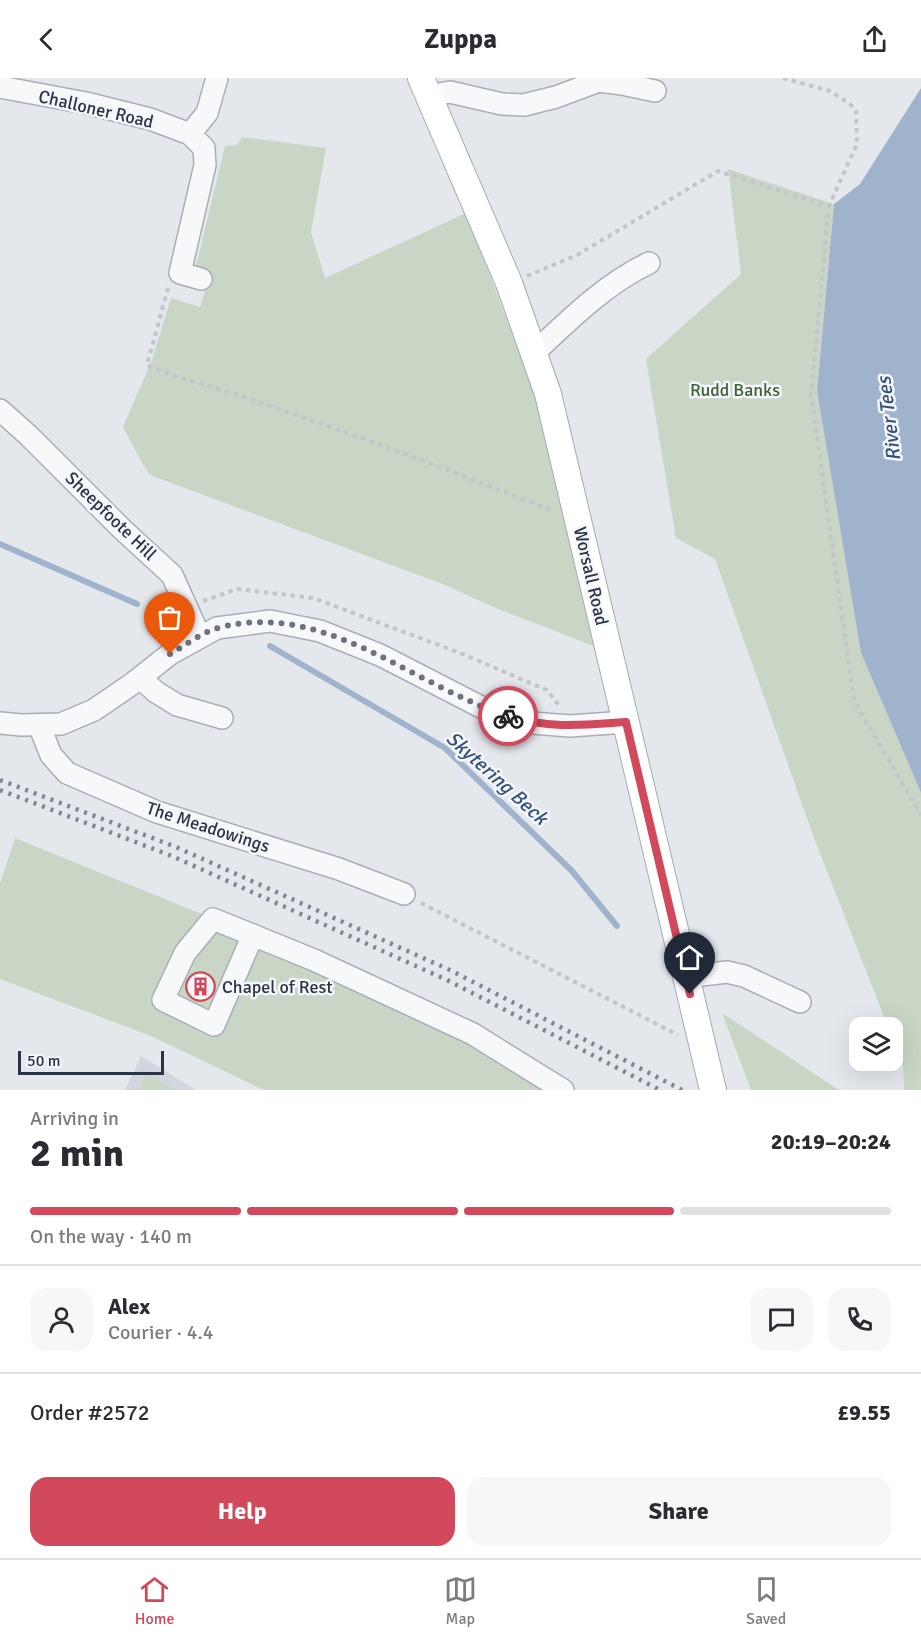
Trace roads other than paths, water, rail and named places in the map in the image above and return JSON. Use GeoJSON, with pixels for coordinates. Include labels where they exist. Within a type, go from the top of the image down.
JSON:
{"type":"FeatureCollection","features":[{"type":"Feature","properties":{"kind":"main road","name":"Worsall Road"},"geometry":{"type":"LineString","coordinates":[[425,87],[509,283],[548,394],[712,1090]]}},
{"type":"Feature","properties":{"kind":"street"},"geometry":{"type":"LineString","coordinates":[[201,279],[180,273],[205,165],[204,148],[190,134],[207,113],[216,78]]}},
{"type":"Feature","properties":{"kind":"street"},"geometry":{"type":"LineString","coordinates":[[425,87],[502,104],[524,105],[556,97],[599,81],[656,91]]}},
{"type":"Feature","properties":{"kind":"street","name":"Challoner Road"},"geometry":{"type":"LineString","coordinates":[[0,87],[87,103],[150,119],[190,134]]}},
{"type":"Feature","properties":{"kind":"street"},"geometry":{"type":"LineString","coordinates":[[534,353],[628,273],[649,263]]}},
{"type":"Feature","properties":{"kind":"street","name":"Sheepfoote Hill"},"geometry":{"type":"LineString","coordinates":[[0,410],[172,575],[200,638]]}},
{"type":"Feature","properties":{"kind":"street"},"geometry":{"type":"LineString","coordinates":[[0,723],[61,724],[94,710],[170,654],[217,628],[270,621],[320,631],[381,655],[483,708],[532,723],[570,726],[626,722]]}},
{"type":"Feature","properties":{"kind":"street"},"geometry":{"type":"LineString","coordinates":[[140,678],[156,692],[177,705],[222,718]]}},
{"type":"Feature","properties":{"kind":"street","name":"The Meadowings"},"geometry":{"type":"LineString","coordinates":[[39,725],[51,756],[67,773],[157,813],[339,869],[404,894]]}},
{"type":"Feature","properties":{"kind":"street"},"geometry":{"type":"LineString","coordinates":[[253,935],[214,1025],[163,1000],[186,953],[213,919],[253,935],[314,960],[473,1034],[563,1090]]}},
{"type":"Feature","properties":{"kind":"street"},"geometry":{"type":"LineString","coordinates":[[686,977],[727,972],[744,976],[800,1002]]}},
{"type":"Feature","properties":{"kind":"water","name":"River Tees"},"geometry":{"type":"Polygon","coordinates":[[[921,88],[921,793],[861,653],[817,391],[834,204],[860,184],[921,88]]]}},
{"type":"Feature","properties":{"kind":"waterway","name":"Skytering Beck"},"geometry":{"type":"LineString","coordinates":[[0,544],[137,604]]}},
{"type":"Feature","properties":{"kind":"waterway","name":"Skytering Beck"},"geometry":{"type":"LineString","coordinates":[[270,646],[445,748],[572,871],[617,926]]}},
{"type":"Feature","properties":{"kind":"railway"},"geometry":{"type":"LineString","coordinates":[[0,780],[176,847],[452,971],[682,1090]]}},
{"type":"Feature","properties":{"kind":"railway"},"geometry":{"type":"LineString","coordinates":[[0,790],[172,856],[447,980],[660,1090]]}},
{"type":"Feature","properties":{"kind":"place","name":"Chapel of Rest"},"geometry":{"type":"Point","coordinates":[201,987]}},
{"type":"Feature","properties":{"kind":"park label","name":"Rudd Banks"},"geometry":{"type":"Point","coordinates":[735,390]}}]}
